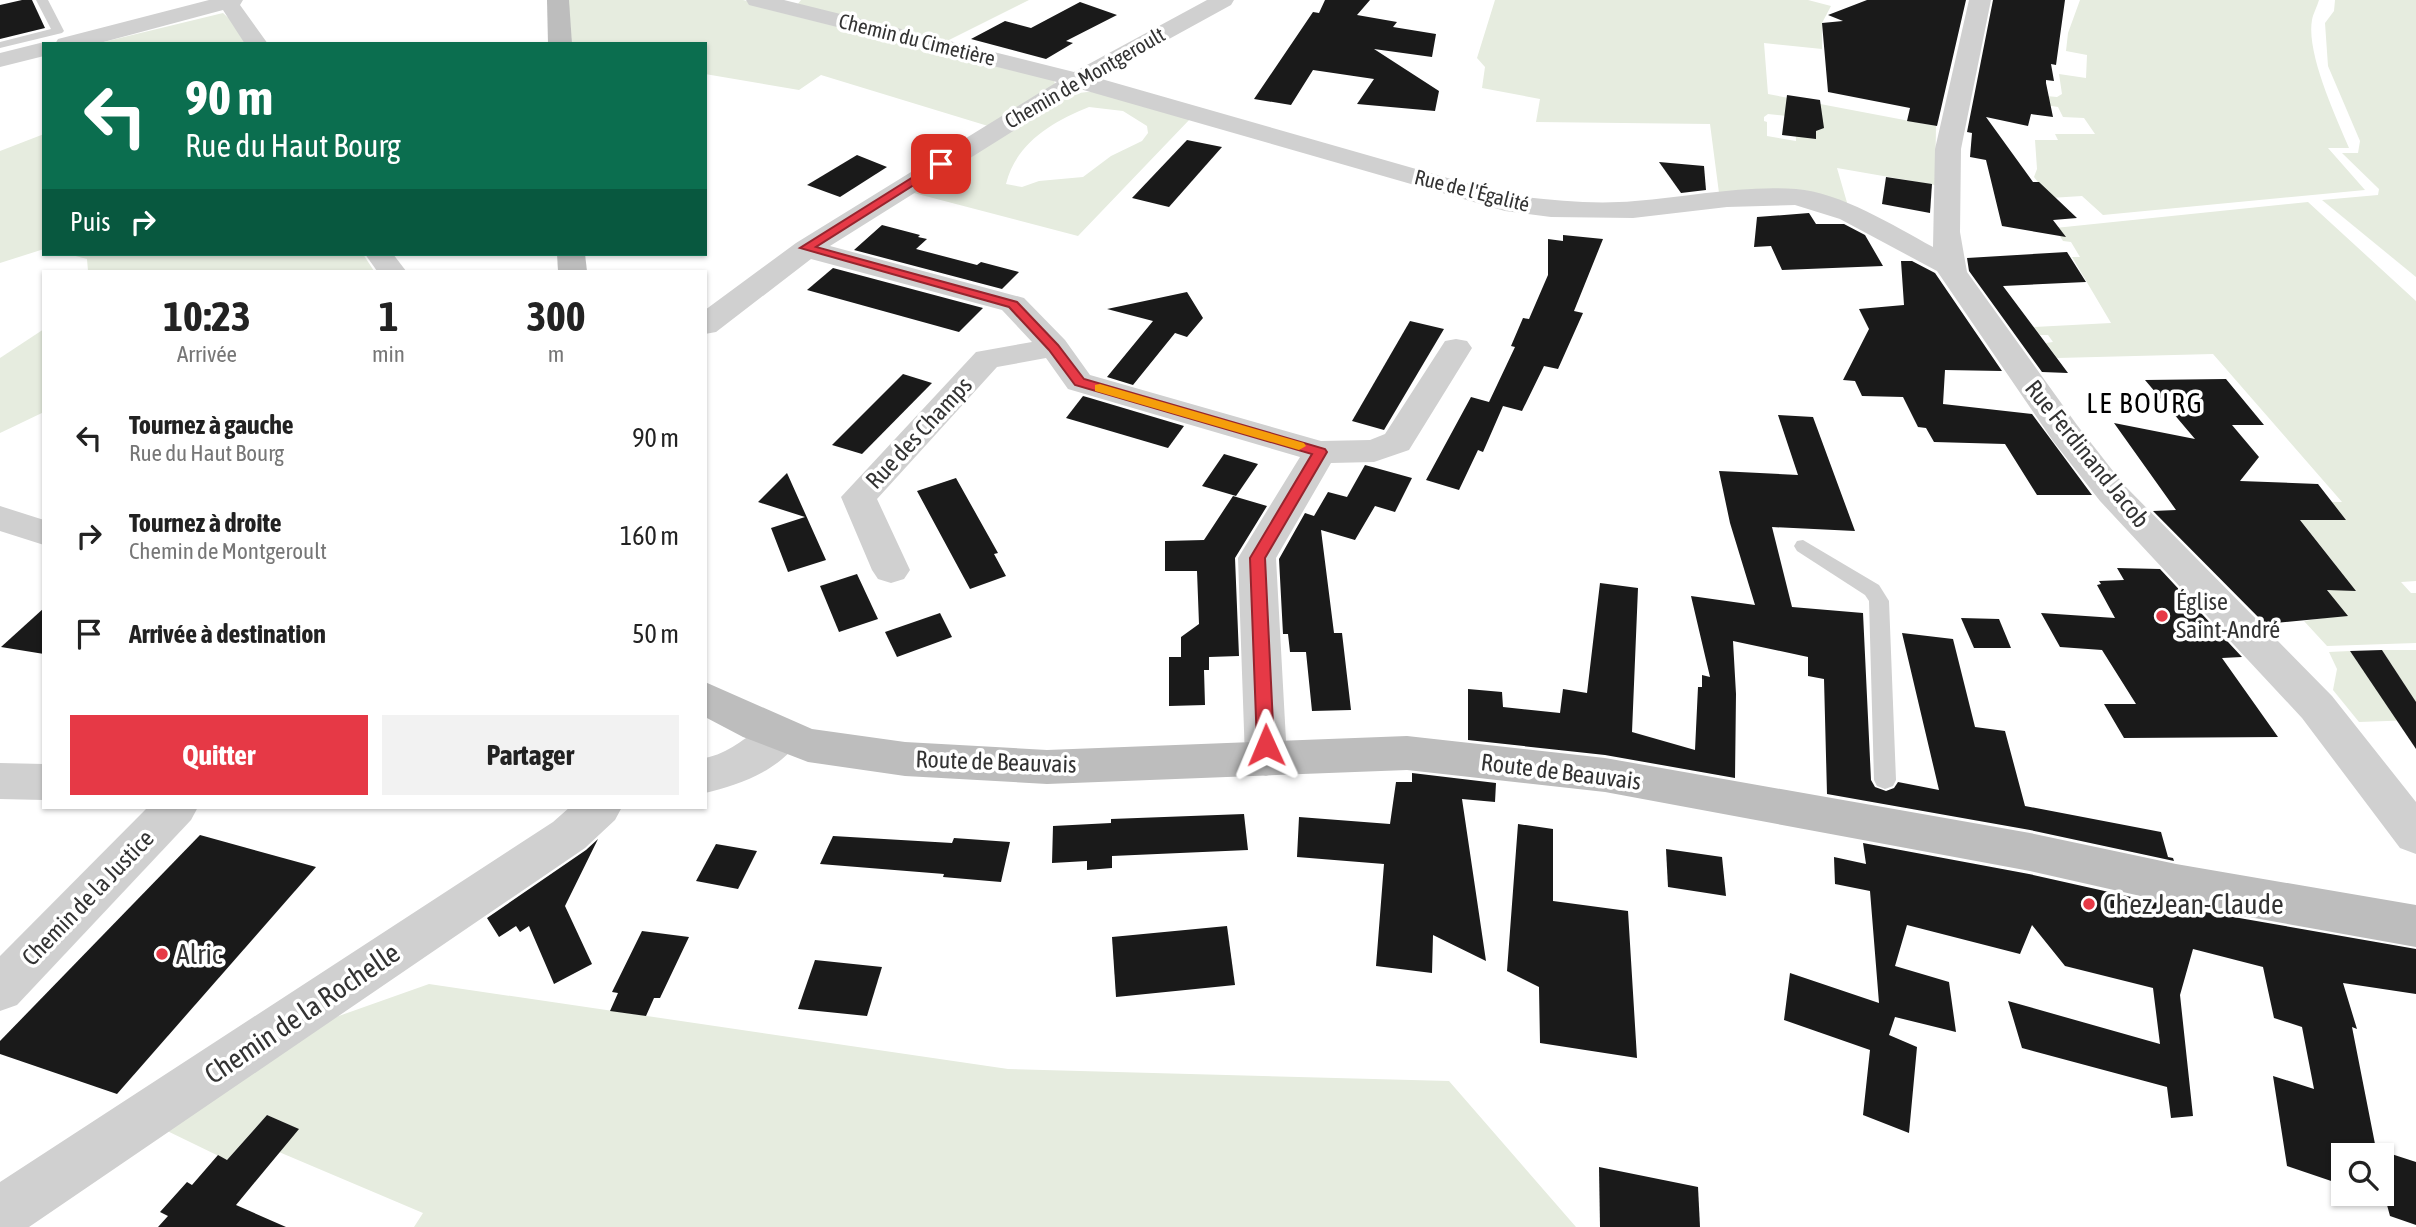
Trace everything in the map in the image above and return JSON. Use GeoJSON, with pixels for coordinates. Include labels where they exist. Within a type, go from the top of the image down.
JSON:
{"type":"FeatureCollection","features":[{"type":"Feature","properties":{"kind":"main road"},"geometry":{"type":"LineString","coordinates":[[546,0],[547,42]]}},
{"type":"Feature","properties":{"kind":"main road"},"geometry":{"type":"LineString","coordinates":[[558,0],[560,42]]}},
{"type":"Feature","properties":{"kind":"main road","name":"Route de Beauvais"},"geometry":{"type":"LineString","coordinates":[[707,699],[781,735],[808,744],[851,753],[1009,767],[1407,753],[1605,775],[1887,819],[2176,884],[2401,930]]}},
{"type":"Feature","properties":{"kind":"street","name":"Chemin de Montgeroult"},"geometry":{"type":"LineString","coordinates":[[707,322],[806,248],[1077,80],[1223,0]]}},
{"type":"Feature","properties":{"kind":"street","name":"Rue Ferdinand Jacob"},"geometry":{"type":"LineString","coordinates":[[1980,0],[1945,172],[1948,265],[1959,285],[2065,433],[2112,493],[2317,707],[2416,835]]}},
{"type":"Feature","properties":{"kind":"street","name":"Chemin du Cimetière"},"geometry":{"type":"LineString","coordinates":[[776,2],[1077,80]]}},
{"type":"Feature","properties":{"kind":"street"},"geometry":{"type":"LineString","coordinates":[[74,42],[233,5],[256,42]]}},
{"type":"Feature","properties":{"kind":"street"},"geometry":{"type":"LineString","coordinates":[[0,60],[42,50]]}},
{"type":"Feature","properties":{"kind":"street","name":"Rue de l'Égalité"},"geometry":{"type":"LineString","coordinates":[[1077,80],[1513,204],[1551,209],[1633,210],[1770,196],[1806,199],[1850,213],[1948,265]]}},
{"type":"Feature","properties":{"kind":"street"},"geometry":{"type":"LineString","coordinates":[[806,248],[1013,304],[1054,347],[1079,382],[1320,452],[1374,451],[1397,442],[1456,348]]}},
{"type":"Feature","properties":{"kind":"street","name":"Rue des Champs"},"geometry":{"type":"LineString","coordinates":[[891,570],[859,497],[987,359],[1054,347]]}},
{"type":"Feature","properties":{"kind":"street"},"geometry":{"type":"LineString","coordinates":[[1266,760],[1257,558],[1320,452]]}},
{"type":"Feature","properties":{"kind":"street"},"geometry":{"type":"LineString","coordinates":[[0,518],[42,532]]}},
{"type":"Feature","properties":{"kind":"street"},"geometry":{"type":"LineString","coordinates":[[707,776],[724,773],[763,751],[781,735]]}},
{"type":"Feature","properties":{"kind":"street"},"geometry":{"type":"LineString","coordinates":[[0,780],[42,782]]}},
{"type":"Feature","properties":{"kind":"street","name":"Chemin de la Justice"},"geometry":{"type":"LineString","coordinates":[[0,989],[174,809]]}},
{"type":"Feature","properties":{"kind":"street","name":"Chemin de la Rochelle"},"geometry":{"type":"LineString","coordinates":[[0,1214],[569,835],[598,809]]}},
{"type":"Feature","properties":{"kind":"lane"},"geometry":{"type":"LineString","coordinates":[[0,45],[58,31],[42,0]]}},
{"type":"Feature","properties":{"kind":"lane"},"geometry":{"type":"LineString","coordinates":[[1803,545],[1872,590],[1879,601],[1885,779]]}},
{"type":"Feature","properties":{"kind":"shaded area"},"geometry":{"type":"Polygon","coordinates":[[[564,0],[743,0],[1054,79],[1055,86],[988,126],[821,75],[799,90],[707,74],[707,42],[566,42],[564,0]]]}},
{"type":"Feature","properties":{"kind":"shaded area"},"geometry":{"type":"Polygon","coordinates":[[[801,0],[1029,0],[945,42],[797,5],[801,0]]]}},
{"type":"Feature","properties":{"kind":"shaded area"},"geometry":{"type":"Polygon","coordinates":[[[1495,0],[1808,0],[1831,6],[1822,23],[1822,49],[1764,43],[1768,94],[1936,126],[1935,185],[1837,168],[1848,206],[1719,193],[1710,124],[1536,122],[1540,99],[1482,88],[1485,67],[1477,58],[1495,0]],[[1768,114],[1764,117],[1767,122],[1767,136],[1796,141],[1795,117],[1768,114]]]}},
{"type":"Feature","properties":{"kind":"shaded area"},"geometry":{"type":"Polygon","coordinates":[[[2080,0],[2319,0],[2312,20],[2313,50],[2323,85],[2349,148],[2328,148],[2365,190],[2103,215],[2082,196],[2050,198],[2034,177],[2037,169],[2035,140],[2058,140],[2055,134],[2095,134],[2084,118],[2063,117],[2058,107],[2022,101],[2022,94],[2057,97],[2062,94],[2059,74],[2086,78],[2087,55],[2066,51],[2068,33],[2080,0]]]}},
{"type":"Feature","properties":{"kind":"shaded area"},"geometry":{"type":"Polygon","coordinates":[[[2335,0],[2416,0],[2416,277],[2322,200],[2378,195],[2379,189],[2342,153],[2358,153],[2360,141],[2328,66],[2325,23],[2334,11],[2335,0]]]}},
{"type":"Feature","properties":{"kind":"shaded area"},"geometry":{"type":"Polygon","coordinates":[[[223,13],[245,33],[249,42],[103,42],[223,13]]]}},
{"type":"Feature","properties":{"kind":"shaded area"},"geometry":{"type":"Polygon","coordinates":[[[1095,91],[1191,118],[1078,236],[910,192],[1071,94],[1095,91]],[[1089,107],[1049,127],[1018,157],[1006,184],[1022,187],[1039,181],[1083,177],[1111,156],[1142,141],[1148,133],[1147,126],[1123,111],[1089,107]]]}},
{"type":"Feature","properties":{"kind":"shaded area"},"geometry":{"type":"Polygon","coordinates":[[[42,135],[42,250],[0,263],[0,151],[42,135]]]}},
{"type":"Feature","properties":{"kind":"shaded area"},"geometry":{"type":"Polygon","coordinates":[[[2308,202],[2416,301],[2416,581],[2401,582],[2411,593],[2416,593],[2416,643],[2327,646],[2304,621],[2346,615],[2307,563],[2334,563],[2286,502],[2342,502],[2213,354],[2057,358],[2046,343],[2053,342],[2048,335],[2040,335],[2034,327],[2111,323],[2072,257],[2080,257],[2071,242],[2063,241],[2055,228],[2308,202]]]}},
{"type":"Feature","properties":{"kind":"shaded area"},"geometry":{"type":"Polygon","coordinates":[[[76,256],[364,256],[373,270],[88,270],[87,259],[76,256]]]}},
{"type":"Feature","properties":{"kind":"shaded area"},"geometry":{"type":"Polygon","coordinates":[[[42,330],[42,413],[0,433],[0,358],[42,330]]]}},
{"type":"Feature","properties":{"kind":"shaded area"},"geometry":{"type":"Polygon","coordinates":[[[2382,650],[2416,650],[2416,720],[2359,722],[2333,690],[2337,669],[2329,652],[2350,651],[2377,690],[2409,692],[2382,650]]]}},
{"type":"Feature","properties":{"kind":"shaded area"},"geometry":{"type":"Polygon","coordinates":[[[429,984],[1008,1069],[1449,1081],[1576,1227],[414,1227],[423,1213],[279,1152],[298,1129],[267,1115],[227,1160],[157,1126],[288,1034],[429,984]]]}},
{"type":"Feature","properties":{"kind":"building"},"geometry":{"type":"Polygon","coordinates":[[[32,0],[45,28],[0,39],[0,5],[32,0]]]}},
{"type":"Feature","properties":{"kind":"building"},"geometry":{"type":"Polygon","coordinates":[[[1325,0],[1370,0],[1357,15],[1397,22],[1393,27],[1436,34],[1432,57],[1374,49],[1439,91],[1435,111],[1357,104],[1374,79],[1313,70],[1291,105],[1254,99],[1313,12],[1319,13],[1325,0]]]}},
{"type":"Feature","properties":{"kind":"building"},"geometry":{"type":"Polygon","coordinates":[[[1867,0],[1966,0],[1937,126],[1907,121],[1910,108],[1828,92],[1822,23],[1843,21],[1828,15],[1867,0]]]}},
{"type":"Feature","properties":{"kind":"building"},"geometry":{"type":"Polygon","coordinates":[[[1993,0],[2065,0],[2056,65],[2051,64],[2054,81],[2046,80],[2053,117],[2031,114],[2028,126],[1986,117],[2033,182],[2039,182],[2077,218],[2053,220],[2066,237],[2002,226],[1986,160],[1970,157],[1972,133],[1967,132],[1993,0]]]}},
{"type":"Feature","properties":{"kind":"building"},"geometry":{"type":"Polygon","coordinates":[[[1080,2],[1117,15],[1066,41],[1073,43],[1046,59],[971,39],[1005,21],[1031,28],[1080,2]]]}},
{"type":"Feature","properties":{"kind":"building"},"geometry":{"type":"Polygon","coordinates":[[[1787,95],[1820,100],[1824,128],[1816,131],[1816,139],[1782,135],[1787,95]]]}},
{"type":"Feature","properties":{"kind":"building"},"geometry":{"type":"Polygon","coordinates":[[[1187,140],[1222,147],[1169,207],[1132,198],[1187,140]]]}},
{"type":"Feature","properties":{"kind":"building"},"geometry":{"type":"Polygon","coordinates":[[[857,155],[887,167],[840,197],[807,185],[857,155]]]}},
{"type":"Feature","properties":{"kind":"building"},"geometry":{"type":"Polygon","coordinates":[[[1659,162],[1704,166],[1706,190],[1681,193],[1659,162]]]}},
{"type":"Feature","properties":{"kind":"building"},"geometry":{"type":"Polygon","coordinates":[[[1886,177],[1932,184],[1930,213],[1882,204],[1886,177]]]}},
{"type":"Feature","properties":{"kind":"building"},"geometry":{"type":"Polygon","coordinates":[[[1809,213],[1816,224],[1844,224],[1865,235],[1883,266],[1782,270],[1771,246],[1754,247],[1757,217],[1809,213]]]}},
{"type":"Feature","properties":{"kind":"building"},"geometry":{"type":"Polygon","coordinates":[[[882,225],[927,239],[916,249],[977,265],[981,262],[1019,272],[1002,289],[854,250],[882,225]]]}},
{"type":"Feature","properties":{"kind":"building"},"geometry":{"type":"Polygon","coordinates":[[[1563,235],[1603,239],[1574,311],[1583,313],[1558,369],[1544,366],[1522,411],[1503,406],[1483,452],[1478,450],[1459,490],[1426,480],[1471,397],[1489,402],[1515,347],[1511,346],[1523,318],[1529,319],[1548,275],[1548,239],[1563,241],[1563,235]]]}},
{"type":"Feature","properties":{"kind":"building"},"geometry":{"type":"Polygon","coordinates":[[[2067,252],[2086,282],[2003,286],[2068,373],[2042,372],[1969,271],[1967,258],[2067,252]]]}},
{"type":"Feature","properties":{"kind":"building"},"geometry":{"type":"Polygon","coordinates":[[[1901,261],[1912,261],[1935,273],[2002,371],[1945,370],[1943,404],[2032,414],[2092,495],[2037,495],[2005,444],[1934,442],[1926,428],[1918,427],[1903,397],[1862,396],[1855,381],[1843,380],[1869,329],[1859,309],[1904,305],[1901,261]]]}},
{"type":"Feature","properties":{"kind":"building"},"geometry":{"type":"Polygon","coordinates":[[[833,268],[983,308],[959,332],[807,290],[833,268]]]}},
{"type":"Feature","properties":{"kind":"building"},"geometry":{"type":"Polygon","coordinates":[[[1187,292],[1203,318],[1187,337],[1175,333],[1133,385],[1107,377],[1153,321],[1107,309],[1187,292]]]}},
{"type":"Feature","properties":{"kind":"building"},"geometry":{"type":"Polygon","coordinates":[[[1410,321],[1444,329],[1384,430],[1352,421],[1410,321]]]}},
{"type":"Feature","properties":{"kind":"building"},"geometry":{"type":"Polygon","coordinates":[[[903,374],[932,383],[862,454],[832,445],[903,374]]]}},
{"type":"Feature","properties":{"kind":"building"},"geometry":{"type":"Polygon","coordinates":[[[2226,379],[2264,425],[2232,425],[2259,457],[2240,481],[2318,484],[2346,520],[2300,520],[2356,591],[2327,590],[2348,616],[2265,624],[2153,511],[2176,510],[2114,423],[2195,439],[2145,380],[2226,379]]]}},
{"type":"Feature","properties":{"kind":"building"},"geometry":{"type":"Polygon","coordinates":[[[1083,396],[1184,426],[1168,448],[1066,418],[1083,396]]]}},
{"type":"Feature","properties":{"kind":"building"},"geometry":{"type":"Polygon","coordinates":[[[1778,415],[1813,417],[1855,531],[1772,527],[1792,607],[1863,613],[1871,780],[1875,787],[1886,791],[1894,788],[1898,782],[1939,790],[1902,633],[1953,639],[1975,727],[2005,731],[2025,806],[2161,832],[2168,857],[2174,861],[2030,830],[1827,794],[1824,679],[1808,676],[1808,657],[1733,641],[1736,694],[1735,778],[1605,755],[1468,740],[1468,689],[1502,692],[1503,707],[1560,713],[1563,689],[1587,693],[1600,583],[1638,588],[1632,732],[1695,750],[1698,687],[1702,687],[1702,675],[1710,677],[1691,596],[1755,605],[1730,523],[1719,471],[1798,475],[1778,415]]]}},
{"type":"Feature","properties":{"kind":"building"},"geometry":{"type":"Polygon","coordinates":[[[1224,454],[1258,464],[1236,496],[1202,486],[1224,454]]]}},
{"type":"Feature","properties":{"kind":"building"},"geometry":{"type":"Polygon","coordinates":[[[1365,465],[1412,478],[1395,512],[1375,506],[1355,540],[1321,530],[1334,633],[1342,633],[1351,710],[1312,711],[1306,652],[1290,652],[1288,634],[1283,634],[1279,559],[1305,513],[1314,516],[1328,492],[1347,497],[1365,465]]]}},
{"type":"Feature","properties":{"kind":"building"},"geometry":{"type":"Polygon","coordinates":[[[787,473],[826,560],[788,572],[771,528],[805,517],[758,502],[787,473]]]}},
{"type":"Feature","properties":{"kind":"building"},"geometry":{"type":"Polygon","coordinates":[[[956,478],[998,553],[994,554],[1006,576],[970,589],[917,491],[956,478]]]}},
{"type":"Feature","properties":{"kind":"building"},"geometry":{"type":"Polygon","coordinates":[[[1233,496],[1267,506],[1235,558],[1239,656],[1209,657],[1209,670],[1204,670],[1205,705],[1169,706],[1169,657],[1181,657],[1181,637],[1199,624],[1197,571],[1165,571],[1165,541],[1204,540],[1233,496]]]}},
{"type":"Feature","properties":{"kind":"building"},"geometry":{"type":"Polygon","coordinates":[[[2117,568],[2160,569],[2242,657],[2222,658],[2278,737],[2124,738],[2104,704],[2136,704],[2102,650],[2060,647],[2041,613],[2115,618],[2097,585],[2101,584],[2099,581],[2124,580],[2117,568]]]}},
{"type":"Feature","properties":{"kind":"building"},"geometry":{"type":"Polygon","coordinates":[[[857,574],[878,619],[839,632],[820,586],[857,574]]]}},
{"type":"Feature","properties":{"kind":"building"},"geometry":{"type":"Polygon","coordinates":[[[42,610],[42,654],[1,647],[42,610]]]}},
{"type":"Feature","properties":{"kind":"building"},"geometry":{"type":"Polygon","coordinates":[[[940,613],[952,637],[897,657],[885,632],[940,613]]]}},
{"type":"Feature","properties":{"kind":"building"},"geometry":{"type":"Polygon","coordinates":[[[1961,618],[1999,619],[2011,648],[1974,648],[1961,618]]]}},
{"type":"Feature","properties":{"kind":"building"},"geometry":{"type":"Polygon","coordinates":[[[2382,650],[2416,702],[2416,749],[2350,651],[2382,650]]]}},
{"type":"Feature","properties":{"kind":"building"},"geometry":{"type":"Polygon","coordinates":[[[1412,773],[1496,783],[1495,802],[1462,799],[1486,961],[1433,935],[1432,973],[1376,966],[1384,864],[1297,857],[1299,817],[1390,824],[1396,782],[1412,782],[1412,773]]]}},
{"type":"Feature","properties":{"kind":"building"},"geometry":{"type":"Polygon","coordinates":[[[1244,814],[1248,850],[1112,856],[1112,868],[1087,870],[1087,861],[1052,863],[1053,826],[1111,823],[1111,819],[1244,814]]]}},
{"type":"Feature","properties":{"kind":"building"},"geometry":{"type":"Polygon","coordinates":[[[1518,824],[1553,829],[1553,901],[1628,911],[1637,1058],[1540,1043],[1539,987],[1507,971],[1518,824]]]}},
{"type":"Feature","properties":{"kind":"building","name":"Alric"},"geometry":{"type":"Polygon","coordinates":[[[200,835],[316,867],[117,1094],[0,1054],[0,1041],[200,835]]]}},
{"type":"Feature","properties":{"kind":"building"},"geometry":{"type":"Polygon","coordinates":[[[833,836],[952,843],[954,838],[1010,842],[1001,882],[943,877],[944,874],[820,864],[833,836]]]}},
{"type":"Feature","properties":{"kind":"building"},"geometry":{"type":"Polygon","coordinates":[[[598,839],[565,906],[592,964],[554,984],[529,926],[520,932],[516,926],[499,937],[487,918],[598,839]]]}},
{"type":"Feature","properties":{"kind":"building"},"geometry":{"type":"Polygon","coordinates":[[[1863,843],[2029,874],[2176,907],[2416,949],[2416,994],[2343,983],[2357,1029],[2352,1027],[2375,1143],[2331,1143],[2331,1181],[2287,1166],[2273,1076],[2314,1089],[2302,1027],[2274,1018],[2263,967],[2193,949],[2180,995],[2193,1116],[2171,1118],[2167,1087],[2022,1048],[2008,1001],[2160,1044],[2153,988],[2065,966],[2032,925],[2020,954],[1907,925],[1895,966],[1949,982],[1956,1032],[1895,1017],[1889,1035],[1917,1047],[1909,1133],[1863,1115],[1870,1050],[1784,1020],[1790,973],[1879,1003],[1870,891],[1835,884],[1834,857],[1866,864],[1863,843]]]}},
{"type":"Feature","properties":{"kind":"building"},"geometry":{"type":"Polygon","coordinates":[[[716,844],[757,851],[738,889],[696,881],[716,844]]]}},
{"type":"Feature","properties":{"kind":"building"},"geometry":{"type":"Polygon","coordinates":[[[1666,849],[1722,857],[1726,896],[1668,887],[1666,849]]]}},
{"type":"Feature","properties":{"kind":"building"},"geometry":{"type":"Polygon","coordinates":[[[1227,926],[1235,985],[1116,997],[1112,937],[1227,926]]]}},
{"type":"Feature","properties":{"kind":"building"},"geometry":{"type":"Polygon","coordinates":[[[642,931],[689,937],[660,998],[654,998],[646,1016],[610,1011],[618,993],[612,992],[642,931]]]}},
{"type":"Feature","properties":{"kind":"building"},"geometry":{"type":"Polygon","coordinates":[[[815,960],[882,967],[867,1016],[798,1009],[815,960]]]}},
{"type":"Feature","properties":{"kind":"building"},"geometry":{"type":"Polygon","coordinates":[[[267,1115],[299,1129],[236,1205],[286,1227],[158,1227],[168,1216],[160,1212],[187,1182],[192,1185],[218,1155],[227,1160],[267,1115]]]}},
{"type":"Feature","properties":{"kind":"building"},"geometry":{"type":"Polygon","coordinates":[[[2394,1155],[2416,1162],[2416,1225],[2390,1216],[2387,1206],[2394,1206],[2394,1155]]]}},
{"type":"Feature","properties":{"kind":"building"},"geometry":{"type":"Polygon","coordinates":[[[1599,1167],[1698,1187],[1700,1227],[1600,1227],[1599,1167]]]}},
{"type":"Feature","properties":{"kind":"slow traffic"},"geometry":{"type":"LineString","coordinates":[[1100,388],[1299,446]]}},
{"type":"Feature","properties":{"kind":"place","name":"Église Saint-André"},"geometry":{"type":"Point","coordinates":[2162,616]}},
{"type":"Feature","properties":{"kind":"place","name":"Chez Jean-Claude"},"geometry":{"type":"Point","coordinates":[2089,904]}},
{"type":"Feature","properties":{"kind":"place","name":"Alric"},"geometry":{"type":"Point","coordinates":[162,954]}},
{"type":"Feature","properties":{"kind":"district","name":"LE BOURG"},"geometry":{"type":"Point","coordinates":[2145,403]}},
{"type":"Feature","properties":{"kind":"route"},"geometry":{"type":"LineString","coordinates":[[941,164],[806,248],[1013,304],[1054,347],[1079,382],[1320,452],[1257,558],[1266,745]]}}]}
